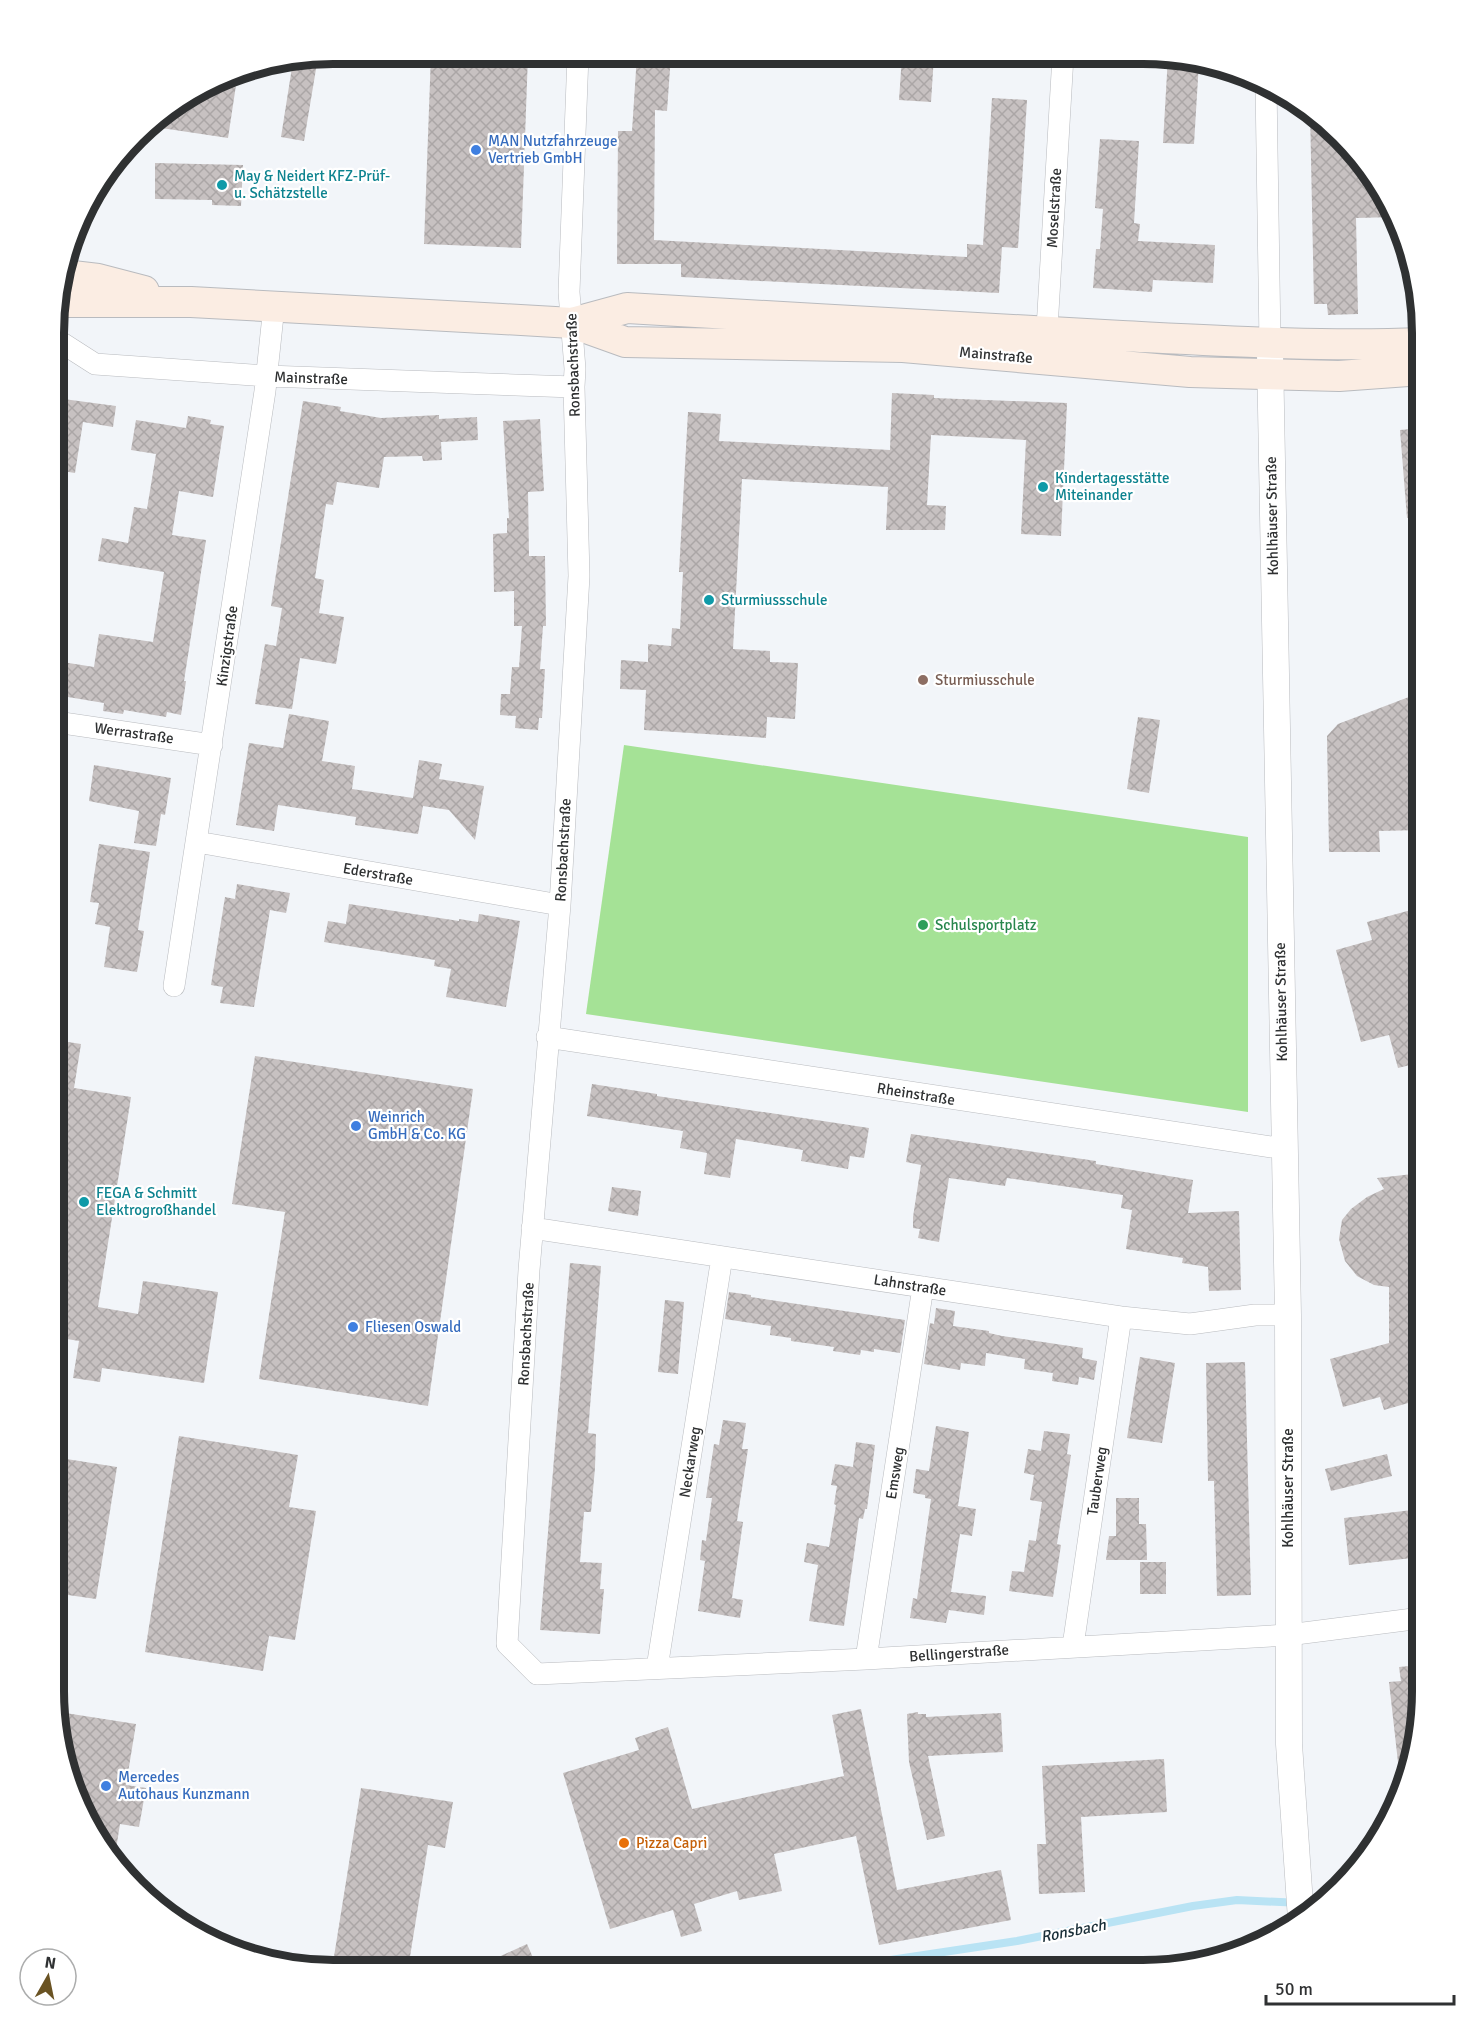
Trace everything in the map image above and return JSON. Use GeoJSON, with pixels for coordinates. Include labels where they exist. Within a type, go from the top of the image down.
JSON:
{"type":"FeatureCollection","features":[{"type":"Feature","properties":{"kind":"main road","name":"Mainstraße"},"geometry":{"type":"LineString","coordinates":[[71,276],[98,279],[191,302]]}},
{"type":"Feature","properties":{"kind":"main road","name":"Mainstraße"},"geometry":{"type":"LineString","coordinates":[[67,302],[191,302],[572,323],[625,342],[903,347],[1412,343]]}},
{"type":"Feature","properties":{"kind":"main road","name":"Mainstraße"},"geometry":{"type":"LineString","coordinates":[[1046,346],[1190,372],[1339,376],[1412,371]]}},
{"type":"Feature","properties":{"kind":"street","name":"Ronsbachstraße"},"geometry":{"type":"LineString","coordinates":[[507,1644],[532,1228],[560,905],[579,576],[575,369],[569,291],[578,64]]}},
{"type":"Feature","properties":{"kind":"street","name":"Moselstraße"},"geometry":{"type":"LineString","coordinates":[[1046,346],[1063,64]]}},
{"type":"Feature","properties":{"kind":"street","name":"Kohlhäuser Straße"},"geometry":{"type":"LineString","coordinates":[[1266,95],[1288,1316],[1289,1744],[1300,1908]]}},
{"type":"Feature","properties":{"kind":"street","name":"Kinzigstraße"},"geometry":{"type":"LineString","coordinates":[[174,986],[267,376],[274,306]]}},
{"type":"Feature","properties":{"kind":"street","name":"Mainstraße"},"geometry":{"type":"LineString","coordinates":[[64,344],[95,364],[267,376],[574,387]]}},
{"type":"Feature","properties":{"kind":"street","name":"Werrastraße"},"geometry":{"type":"LineString","coordinates":[[64,723],[212,745]]}},
{"type":"Feature","properties":{"kind":"street","name":"Ederstraße"},"geometry":{"type":"LineString","coordinates":[[197,842],[560,905]]}},
{"type":"Feature","properties":{"kind":"street","name":"Rheinstraße"},"geometry":{"type":"LineString","coordinates":[[547,1037],[1285,1149]]}},
{"type":"Feature","properties":{"kind":"street","name":"Lahnstraße"},"geometry":{"type":"LineString","coordinates":[[532,1228],[1121,1317],[1190,1324],[1256,1315],[1288,1316]]}},
{"type":"Feature","properties":{"kind":"street","name":"Neckarweg"},"geometry":{"type":"LineString","coordinates":[[657,1668],[722,1257]]}},
{"type":"Feature","properties":{"kind":"street","name":"Emsweg"},"geometry":{"type":"LineString","coordinates":[[866,1659],[923,1287]]}},
{"type":"Feature","properties":{"kind":"street","name":"Tauberweg"},"geometry":{"type":"LineString","coordinates":[[1073,1646],[1121,1317]]}},
{"type":"Feature","properties":{"kind":"street","name":"Bellingerstraße"},"geometry":{"type":"LineString","coordinates":[[507,1644],[537,1674],[866,1659],[1288,1635],[1412,1619]]}},
{"type":"Feature","properties":{"kind":"green space","name":"Schulsportplatz"},"geometry":{"type":"Polygon","coordinates":[[[624,745],[1248,837],[1248,1112],[586,1014],[624,745]]]}},
{"type":"Feature","properties":{"kind":"building","name":"MAN Nutzfahrzeuge Vertrieb GmbH"},"geometry":{"type":"Polygon","coordinates":[[[431,64],[528,64],[521,248],[424,244],[431,64]]]}},
{"type":"Feature","properties":{"kind":"building"},"geometry":{"type":"Polygon","coordinates":[[[636,64],[670,64],[667,111],[655,110],[654,240],[967,257],[967,244],[983,245],[992,98],[1027,100],[1018,248],[1002,247],[999,293],[681,277],[681,264],[617,264],[618,131],[632,131],[636,64]]]}},
{"type":"Feature","properties":{"kind":"building"},"geometry":{"type":"Polygon","coordinates":[[[901,64],[933,64],[931,102],[899,100],[901,64]]]}},
{"type":"Feature","properties":{"kind":"building"},"geometry":{"type":"Polygon","coordinates":[[[317,65],[304,141],[281,137],[292,68],[317,65]]]}},
{"type":"Feature","properties":{"kind":"building"},"geometry":{"type":"Polygon","coordinates":[[[1167,66],[1198,71],[1194,144],[1163,143],[1167,66]]]}},
{"type":"Feature","properties":{"kind":"building"},"geometry":{"type":"Polygon","coordinates":[[[236,83],[228,138],[160,128],[199,101],[236,83]]]}},
{"type":"Feature","properties":{"kind":"building"},"geometry":{"type":"Polygon","coordinates":[[[1310,123],[1345,156],[1366,184],[1385,217],[1356,218],[1358,314],[1328,315],[1327,304],[1314,304],[1310,123]]]}},
{"type":"Feature","properties":{"kind":"building"},"geometry":{"type":"Polygon","coordinates":[[[1100,139],[1139,141],[1134,223],[1140,224],[1138,241],[1215,245],[1213,283],[1153,280],[1152,292],[1093,288],[1096,249],[1100,249],[1103,209],[1095,208],[1100,139]]]}},
{"type":"Feature","properties":{"kind":"building","name":"May & Neidert KFZ-Prüf- u. Schätzstelle"},"geometry":{"type":"Polygon","coordinates":[[[155,163],[243,165],[241,206],[212,205],[212,200],[155,199],[155,163]]]}},
{"type":"Feature","properties":{"kind":"building","name":"Sturmiussschule"},"geometry":{"type":"Polygon","coordinates":[[[892,393],[934,395],[934,398],[1067,403],[1061,536],[1021,534],[1026,440],[931,435],[927,505],[946,506],[945,530],[886,530],[888,487],[742,479],[733,649],[770,651],[770,662],[798,663],[795,719],[767,717],[766,738],[644,730],[646,690],[620,689],[621,660],[648,662],[648,644],[671,646],[672,628],[680,629],[683,572],[679,572],[688,412],[721,414],[719,441],[890,450],[892,393]]]}},
{"type":"Feature","properties":{"kind":"building"},"geometry":{"type":"Polygon","coordinates":[[[64,399],[116,406],[113,427],[83,422],[75,473],[64,471],[64,399]]]}},
{"type":"Feature","properties":{"kind":"building"},"geometry":{"type":"Polygon","coordinates":[[[303,401],[341,407],[340,411],[381,418],[439,415],[439,419],[477,417],[478,440],[441,442],[442,460],[423,461],[422,456],[384,457],[379,488],[337,482],[333,505],[326,504],[315,578],[324,580],[319,613],[344,617],[336,664],[300,658],[292,709],[255,704],[265,644],[276,646],[282,608],[271,606],[303,401]]]}},
{"type":"Feature","properties":{"kind":"building"},"geometry":{"type":"Polygon","coordinates":[[[188,416],[211,420],[210,424],[224,426],[213,497],[179,491],[172,535],[206,540],[184,681],[186,681],[181,715],[167,712],[166,717],[124,710],[123,714],[103,711],[104,703],[64,696],[64,662],[94,667],[99,634],[153,642],[164,572],[98,561],[102,538],[128,543],[134,507],[147,509],[156,454],[131,450],[136,420],[186,428],[188,416]]]}},
{"type":"Feature","properties":{"kind":"building"},"geometry":{"type":"Polygon","coordinates":[[[540,419],[544,491],[528,492],[529,556],[545,556],[546,626],[543,626],[540,669],[545,669],[542,718],[539,718],[538,730],[515,728],[516,716],[500,715],[501,694],[510,694],[512,667],[519,667],[522,626],[514,626],[514,591],[494,592],[493,534],[507,533],[507,518],[509,518],[503,421],[540,419]]]}},
{"type":"Feature","properties":{"kind":"building"},"geometry":{"type":"Polygon","coordinates":[[[1412,429],[1412,518],[1407,518],[1400,430],[1412,429]]]}},
{"type":"Feature","properties":{"kind":"building"},"geometry":{"type":"Polygon","coordinates":[[[1412,696],[1412,830],[1379,831],[1380,852],[1329,852],[1327,736],[1338,724],[1412,696]]]}},
{"type":"Feature","properties":{"kind":"building"},"geometry":{"type":"Polygon","coordinates":[[[289,714],[329,721],[322,761],[355,766],[352,789],[413,798],[419,760],[442,764],[439,779],[484,786],[475,840],[449,810],[423,806],[418,834],[355,825],[356,817],[278,805],[274,831],[236,825],[249,743],[283,748],[289,714]]]}},
{"type":"Feature","properties":{"kind":"building"},"geometry":{"type":"Polygon","coordinates":[[[1138,717],[1160,720],[1149,793],[1127,789],[1138,717]]]}},
{"type":"Feature","properties":{"kind":"building"},"geometry":{"type":"Polygon","coordinates":[[[94,765],[171,778],[165,815],[161,814],[156,846],[134,843],[139,811],[89,801],[94,765]]]}},
{"type":"Feature","properties":{"kind":"building"},"geometry":{"type":"Polygon","coordinates":[[[99,844],[150,852],[138,930],[144,931],[137,972],[104,967],[110,927],[95,924],[99,903],[90,902],[99,844]]]}},
{"type":"Feature","properties":{"kind":"building"},"geometry":{"type":"Polygon","coordinates":[[[237,884],[290,893],[286,913],[270,910],[254,1007],[220,1003],[223,987],[211,985],[225,897],[235,899],[237,884]]]}},
{"type":"Feature","properties":{"kind":"building"},"geometry":{"type":"Polygon","coordinates":[[[349,904],[459,921],[459,919],[478,922],[479,914],[520,921],[506,1007],[446,997],[451,969],[434,966],[435,960],[324,942],[328,921],[346,924],[349,904]]]}},
{"type":"Feature","properties":{"kind":"building"},"geometry":{"type":"Polygon","coordinates":[[[1412,910],[1412,1064],[1398,1068],[1389,1035],[1361,1042],[1336,950],[1372,940],[1367,922],[1412,910]]]}},
{"type":"Feature","properties":{"kind":"building","name":"FEGA & Schmitt Elektrogroßhandel"},"geometry":{"type":"Polygon","coordinates":[[[64,1041],[81,1044],[74,1088],[131,1097],[98,1307],[138,1314],[143,1281],[218,1292],[204,1383],[102,1368],[100,1382],[73,1378],[79,1341],[64,1338],[64,1041]]]}},
{"type":"Feature","properties":{"kind":"building"},"geometry":{"type":"Polygon","coordinates":[[[255,1056],[473,1089],[428,1406],[259,1379],[285,1212],[232,1204],[255,1056]]]}},
{"type":"Feature","properties":{"kind":"building"},"geometry":{"type":"Polygon","coordinates":[[[592,1084],[869,1128],[864,1158],[850,1156],[848,1169],[801,1161],[803,1150],[736,1139],[730,1178],[704,1174],[707,1153],[680,1148],[683,1131],[587,1116],[592,1084]]]}},
{"type":"Feature","properties":{"kind":"building"},"geometry":{"type":"Polygon","coordinates":[[[911,1134],[1096,1161],[1096,1164],[1193,1180],[1188,1213],[1239,1211],[1241,1290],[1209,1291],[1208,1267],[1182,1263],[1183,1258],[1126,1249],[1132,1210],[1121,1208],[1123,1195],[1007,1178],[1005,1186],[949,1178],[939,1242],[918,1238],[920,1229],[913,1228],[913,1217],[921,1165],[906,1162],[911,1134]]]}},
{"type":"Feature","properties":{"kind":"building"},"geometry":{"type":"Polygon","coordinates":[[[1412,1174],[1412,1402],[1384,1410],[1380,1397],[1343,1407],[1330,1359],[1389,1343],[1389,1287],[1374,1285],[1357,1276],[1345,1261],[1339,1239],[1342,1220],[1351,1209],[1367,1197],[1384,1189],[1377,1178],[1412,1174]]]}},
{"type":"Feature","properties":{"kind":"building"},"geometry":{"type":"Polygon","coordinates":[[[612,1187],[641,1191],[638,1216],[608,1211],[612,1187]]]}},
{"type":"Feature","properties":{"kind":"building"},"geometry":{"type":"Polygon","coordinates":[[[570,1263],[601,1266],[588,1433],[596,1434],[595,1468],[591,1512],[584,1512],[580,1562],[602,1563],[600,1589],[604,1589],[600,1634],[540,1630],[570,1263]]]}},
{"type":"Feature","properties":{"kind":"building"},"geometry":{"type":"Polygon","coordinates":[[[729,1292],[905,1320],[900,1353],[874,1349],[874,1352],[861,1350],[860,1355],[833,1351],[834,1347],[791,1341],[791,1338],[770,1335],[771,1326],[725,1319],[729,1292]]]}},
{"type":"Feature","properties":{"kind":"building"},"geometry":{"type":"Polygon","coordinates":[[[665,1300],[684,1302],[678,1374],[658,1372],[665,1300]]]}},
{"type":"Feature","properties":{"kind":"building"},"geometry":{"type":"Polygon","coordinates":[[[936,1308],[955,1311],[953,1326],[1083,1348],[1082,1358],[1097,1361],[1094,1380],[1079,1377],[1078,1385],[1052,1381],[1053,1373],[1024,1369],[1025,1359],[986,1353],[985,1366],[961,1363],[960,1370],[924,1364],[930,1323],[934,1324],[936,1308]]]}},
{"type":"Feature","properties":{"kind":"building"},"geometry":{"type":"Polygon","coordinates":[[[1140,1357],[1175,1363],[1162,1443],[1127,1438],[1140,1357]]]}},
{"type":"Feature","properties":{"kind":"building"},"geometry":{"type":"Polygon","coordinates":[[[1245,1362],[1251,1595],[1217,1596],[1214,1481],[1208,1481],[1206,1363],[1245,1362]]]}},
{"type":"Feature","properties":{"kind":"building"},"geometry":{"type":"Polygon","coordinates":[[[723,1420],[746,1423],[742,1449],[748,1449],[737,1521],[743,1522],[732,1598],[743,1600],[740,1618],[698,1611],[705,1561],[700,1560],[702,1540],[706,1541],[712,1498],[706,1498],[714,1444],[719,1445],[723,1420]]]}},
{"type":"Feature","properties":{"kind":"building"},"geometry":{"type":"Polygon","coordinates":[[[936,1426],[969,1432],[958,1506],[976,1509],[972,1536],[960,1534],[951,1592],[986,1596],[984,1615],[949,1610],[946,1623],[910,1618],[913,1598],[917,1599],[931,1499],[925,1498],[925,1495],[913,1493],[916,1469],[929,1471],[936,1426]]]}},
{"type":"Feature","properties":{"kind":"building"},"geometry":{"type":"Polygon","coordinates":[[[1044,1431],[1070,1434],[1067,1454],[1071,1455],[1057,1544],[1061,1545],[1053,1597],[1009,1591],[1012,1571],[1024,1572],[1029,1540],[1036,1541],[1042,1502],[1030,1500],[1034,1475],[1024,1473],[1028,1449],[1041,1451],[1044,1431]]]}},
{"type":"Feature","properties":{"kind":"building"},"geometry":{"type":"Polygon","coordinates":[[[179,1436],[298,1455],[289,1507],[316,1511],[295,1640],[269,1636],[263,1671],[145,1652],[179,1436]]]}},
{"type":"Feature","properties":{"kind":"building"},"geometry":{"type":"Polygon","coordinates":[[[856,1442],[875,1445],[867,1509],[865,1509],[863,1519],[859,1518],[844,1626],[809,1621],[818,1565],[804,1562],[807,1543],[829,1547],[836,1505],[834,1504],[837,1486],[831,1485],[835,1464],[853,1467],[856,1442]]]}},
{"type":"Feature","properties":{"kind":"building"},"geometry":{"type":"Polygon","coordinates":[[[1387,1454],[1392,1476],[1331,1491],[1325,1469],[1387,1454]]]}},
{"type":"Feature","properties":{"kind":"building"},"geometry":{"type":"Polygon","coordinates":[[[64,1459],[117,1467],[96,1599],[64,1594],[64,1459]]]}},
{"type":"Feature","properties":{"kind":"building"},"geometry":{"type":"Polygon","coordinates":[[[1116,1498],[1139,1498],[1139,1524],[1146,1524],[1147,1560],[1106,1560],[1109,1536],[1116,1536],[1116,1498]]]}},
{"type":"Feature","properties":{"kind":"building"},"geometry":{"type":"Polygon","coordinates":[[[1412,1510],[1412,1558],[1349,1565],[1344,1518],[1412,1510]]]}},
{"type":"Feature","properties":{"kind":"building"},"geometry":{"type":"Polygon","coordinates":[[[1140,1562],[1166,1562],[1166,1594],[1140,1594],[1140,1562]]]}},
{"type":"Feature","properties":{"kind":"building"},"geometry":{"type":"Polygon","coordinates":[[[1412,1666],[1409,1726],[1399,1771],[1389,1682],[1401,1681],[1399,1667],[1412,1666]]]}},
{"type":"Feature","properties":{"kind":"building"},"geometry":{"type":"Polygon","coordinates":[[[861,1709],[897,1890],[1001,1870],[1011,1920],[879,1945],[856,1836],[774,1854],[782,1891],[739,1900],[737,1891],[694,1904],[702,1931],[681,1937],[673,1910],[610,1929],[563,1773],[639,1750],[635,1738],[668,1727],[692,1809],[844,1776],[832,1715],[861,1709]]]}},
{"type":"Feature","properties":{"kind":"building"},"geometry":{"type":"Polygon","coordinates":[[[918,1712],[918,1714],[926,1714],[926,1717],[1001,1713],[1003,1752],[928,1756],[945,1836],[927,1840],[909,1762],[907,1714],[918,1712]]]}},
{"type":"Feature","properties":{"kind":"building","name":"Mercedes Autohaus Kunzmann"},"geometry":{"type":"Polygon","coordinates":[[[65,1713],[136,1724],[126,1785],[146,1788],[139,1827],[120,1824],[116,1849],[92,1810],[79,1778],[70,1744],[65,1713]]]}},
{"type":"Feature","properties":{"kind":"building"},"geometry":{"type":"Polygon","coordinates":[[[1164,1759],[1167,1812],[1081,1817],[1085,1892],[1039,1894],[1037,1844],[1046,1844],[1042,1766],[1164,1759]]]}},
{"type":"Feature","properties":{"kind":"building"},"geometry":{"type":"Polygon","coordinates":[[[361,1788],[453,1802],[445,1848],[428,1845],[409,1960],[333,1960],[361,1788]]]}},
{"type":"Feature","properties":{"kind":"building"},"geometry":{"type":"Polygon","coordinates":[[[527,1944],[534,1960],[492,1960],[527,1944]]]}},
{"type":"Feature","properties":{"kind":"waterway","name":"Ronsbach"},"geometry":{"type":"LineString","coordinates":[[891,1960],[1017,1941],[1193,1906],[1237,1900],[1308,1903]]}},
{"type":"Feature","properties":{"kind":"place","name":"MAN Nutzfahrzeuge Vertrieb GmbH"},"geometry":{"type":"Point","coordinates":[476,150]}},
{"type":"Feature","properties":{"kind":"place","name":"May & Neidert KFZ-Prüf- u. Schätzstelle"},"geometry":{"type":"Point","coordinates":[222,185]}},
{"type":"Feature","properties":{"kind":"place","name":"Kindertagesstätte Miteinander"},"geometry":{"type":"Point","coordinates":[1043,487]}},
{"type":"Feature","properties":{"kind":"place","name":"Sturmiussschule"},"geometry":{"type":"Point","coordinates":[709,600]}},
{"type":"Feature","properties":{"kind":"place","name":"Sturmiusschule"},"geometry":{"type":"Point","coordinates":[923,680]}},
{"type":"Feature","properties":{"kind":"place","name":"Schulsportplatz"},"geometry":{"type":"Point","coordinates":[923,925]}},
{"type":"Feature","properties":{"kind":"place","name":"Weinrich GmbH & Co. KG"},"geometry":{"type":"Point","coordinates":[356,1126]}},
{"type":"Feature","properties":{"kind":"place","name":"FEGA & Schmitt Elektrogroßhandel"},"geometry":{"type":"Point","coordinates":[84,1202]}},
{"type":"Feature","properties":{"kind":"place","name":"Fliesen Oswald"},"geometry":{"type":"Point","coordinates":[353,1327]}},
{"type":"Feature","properties":{"kind":"place","name":"Mercedes Autohaus Kunzmann"},"geometry":{"type":"Point","coordinates":[106,1786]}},
{"type":"Feature","properties":{"kind":"place","name":"Pizza Capri"},"geometry":{"type":"Point","coordinates":[624,1843]}}]}
